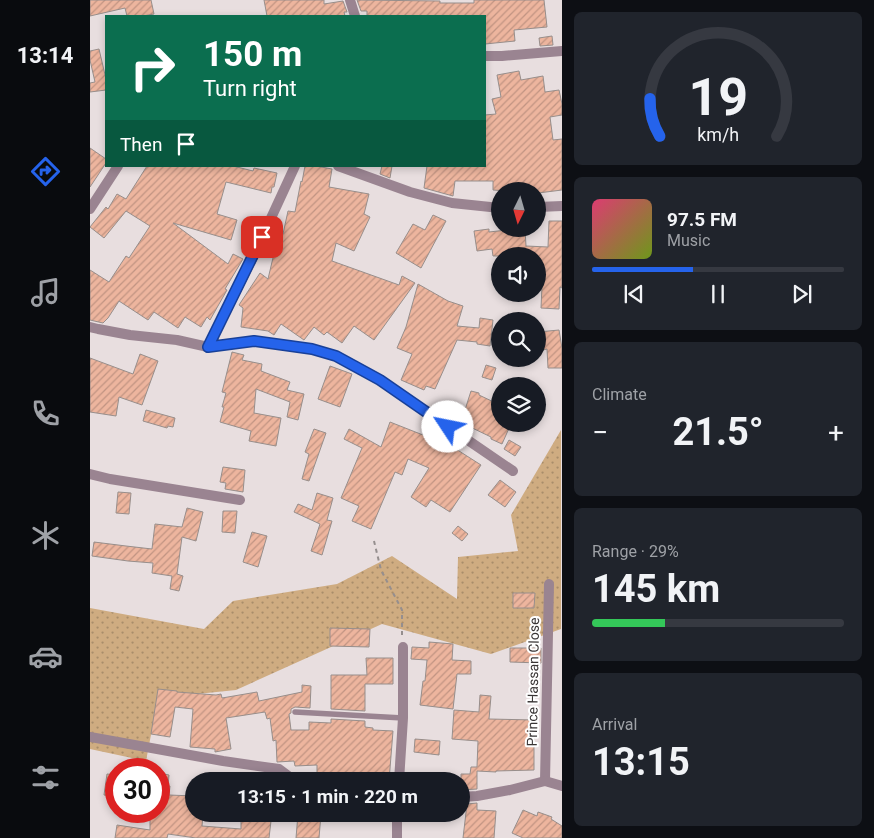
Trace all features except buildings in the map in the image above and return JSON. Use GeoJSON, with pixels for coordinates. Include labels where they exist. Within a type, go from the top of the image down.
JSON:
{"type":"FeatureCollection","features":[{"type":"Feature","properties":{"kind":"street"},"geometry":{"type":"LineString","coordinates":[[350,0],[355,15]]}},
{"type":"Feature","properties":{"kind":"street"},"geometry":{"type":"LineString","coordinates":[[486,56],[562,51]]}},
{"type":"Feature","properties":{"kind":"street"},"geometry":{"type":"LineString","coordinates":[[90,209],[117,167]]}},
{"type":"Feature","properties":{"kind":"street"},"geometry":{"type":"LineString","coordinates":[[208,347],[254,255],[295,167]]}},
{"type":"Feature","properties":{"kind":"street"},"geometry":{"type":"LineString","coordinates":[[341,167],[410,192],[452,203],[491,207]]}},
{"type":"Feature","properties":{"kind":"street"},"geometry":{"type":"LineString","coordinates":[[546,207],[562,206]]}},
{"type":"Feature","properties":{"kind":"street"},"geometry":{"type":"LineString","coordinates":[[90,327],[130,336],[177,340],[208,347],[254,341],[312,349],[336,356],[380,380],[513,471]]}},
{"type":"Feature","properties":{"kind":"street"},"geometry":{"type":"LineString","coordinates":[[90,474],[110,479],[240,500]]}},
{"type":"Feature","properties":{"kind":"street","name":"Prince Hassan Close"},"geometry":{"type":"LineString","coordinates":[[545,781],[550,584]]}},
{"type":"Feature","properties":{"kind":"street"},"geometry":{"type":"LineString","coordinates":[[400,772],[403,718],[403,647]]}},
{"type":"Feature","properties":{"kind":"street"},"geometry":{"type":"LineString","coordinates":[[90,737],[222,761],[279,769],[283,772]]}},
{"type":"Feature","properties":{"kind":"street"},"geometry":{"type":"LineString","coordinates":[[470,796],[510,790],[545,781],[562,786]]}},
{"type":"Feature","properties":{"kind":"street"},"geometry":{"type":"LineString","coordinates":[[397,822],[397,838]]}},
{"type":"Feature","properties":{"kind":"lane"},"geometry":{"type":"LineString","coordinates":[[295,712],[403,718]]}},
{"type":"Feature","properties":{"kind":"path"},"geometry":{"type":"LineString","coordinates":[[374,541],[381,570],[402,610],[403,647]]}},
{"type":"Feature","properties":{"kind":"shaded area"},"geometry":{"type":"Polygon","coordinates":[[[561,430],[561,629],[491,654],[382,624],[236,690],[158,698],[147,758],[132,758],[90,749],[90,608],[204,629],[233,601],[337,584],[392,556],[457,599],[458,557],[518,551],[511,515],[561,430]]]}},
{"type":"Feature","properties":{"kind":"route"},"geometry":{"type":"LineString","coordinates":[[262,237],[208,347],[254,341],[312,349],[336,356],[380,380],[448,427]]}}]}
